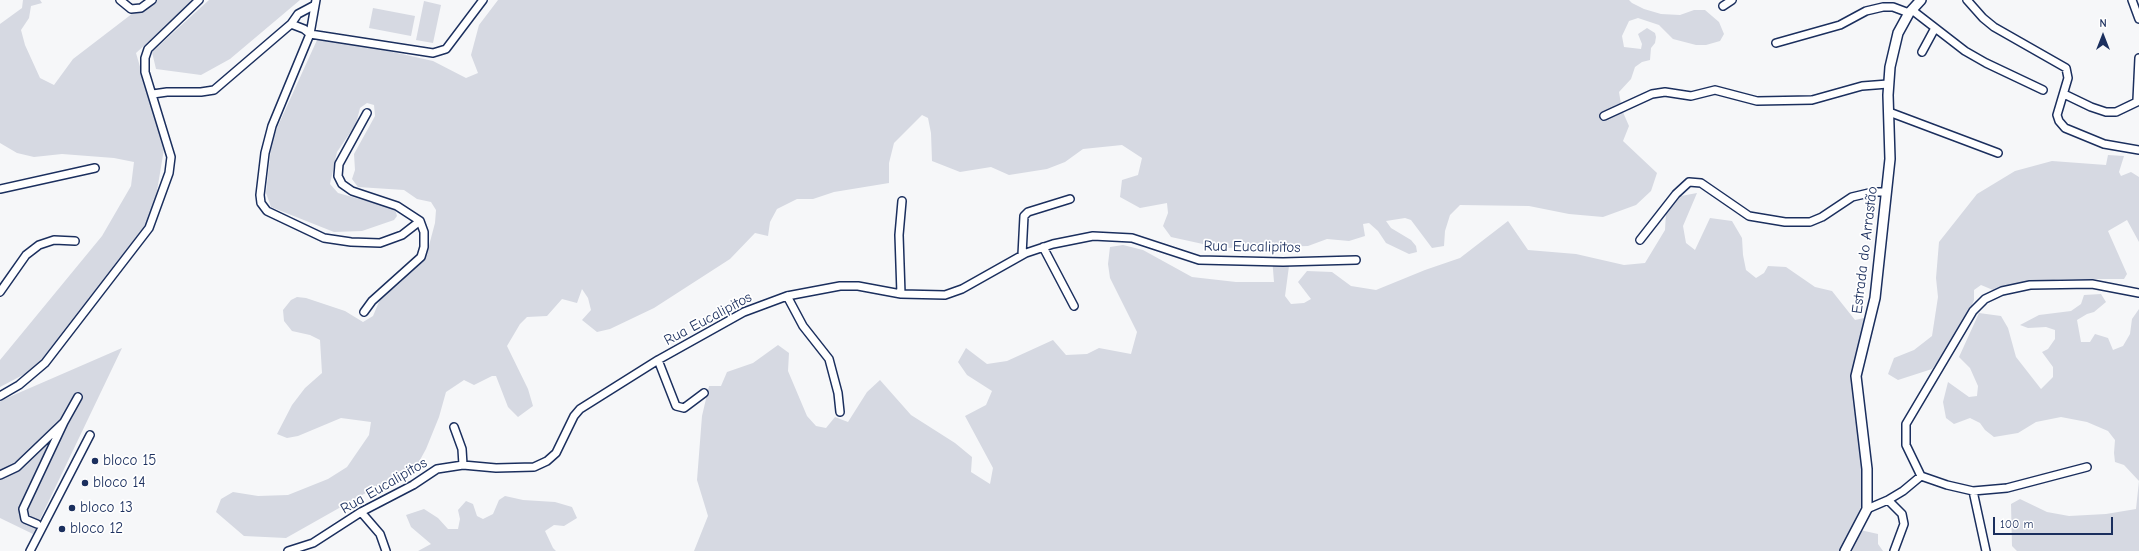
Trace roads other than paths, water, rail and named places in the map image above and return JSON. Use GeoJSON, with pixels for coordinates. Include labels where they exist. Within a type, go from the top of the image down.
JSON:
{"type":"FeatureCollection","features":[{"type":"Feature","properties":{"kind":"street"},"geometry":{"type":"LineString","coordinates":[[120,0],[131,9],[141,8],[152,0]]}},
{"type":"Feature","properties":{"kind":"street"},"geometry":{"type":"LineString","coordinates":[[0,396],[20,385],[45,363],[149,228],[169,174],[171,157],[153,94],[145,72],[145,58],[148,48],[199,0]]}},
{"type":"Feature","properties":{"kind":"street"},"geometry":{"type":"LineString","coordinates":[[291,24],[304,29],[310,34],[433,53],[446,49],[483,0]]}},
{"type":"Feature","properties":{"kind":"street"},"geometry":{"type":"LineString","coordinates":[[1723,6],[1732,0]]}},
{"type":"Feature","properties":{"kind":"street","name":"Estrada do Arrastão"},"geometry":{"type":"LineString","coordinates":[[1845,551],[1867,509],[1867,469],[1856,376],[1875,298],[1890,159],[1888,84],[1894,47],[1898,33],[1911,12],[1921,0]]}},
{"type":"Feature","properties":{"kind":"street"},"geometry":{"type":"LineString","coordinates":[[1967,0],[1983,18],[1994,27],[2066,68],[2068,78],[2057,115],[2059,121],[2065,128],[2104,144],[2139,150]]}},
{"type":"Feature","properties":{"kind":"street"},"geometry":{"type":"LineString","coordinates":[[2132,0],[2139,19]]}},
{"type":"Feature","properties":{"kind":"street"},"geometry":{"type":"LineString","coordinates":[[153,94],[214,90],[291,24],[298,14],[314,3]]}},
{"type":"Feature","properties":{"kind":"street"},"geometry":{"type":"LineString","coordinates":[[314,3],[314,13],[310,34],[272,126],[265,153],[260,196],[261,203],[267,211],[324,238],[351,242],[380,243],[402,235],[420,221]]}},
{"type":"Feature","properties":{"kind":"street"},"geometry":{"type":"LineString","coordinates":[[1776,43],[1840,25],[1866,11],[1883,7],[1893,7],[1911,12],[1986,63],[2044,90]]}},
{"type":"Feature","properties":{"kind":"street"},"geometry":{"type":"LineString","coordinates":[[1922,52],[1935,28]]}},
{"type":"Feature","properties":{"kind":"street"},"geometry":{"type":"LineString","coordinates":[[2064,94],[2091,108],[2106,112],[2116,112],[2127,108],[2138,100],[2139,58]]}},
{"type":"Feature","properties":{"kind":"street"},"geometry":{"type":"LineString","coordinates":[[1604,116],[1631,105],[1652,94],[1664,92],[1691,96],[1715,90],[1757,102],[1812,100],[1862,86],[1888,84]]}},
{"type":"Feature","properties":{"kind":"street"},"geometry":{"type":"LineString","coordinates":[[1889,112],[1998,153]]}},
{"type":"Feature","properties":{"kind":"street"},"geometry":{"type":"LineString","coordinates":[[364,312],[372,301],[421,257],[424,247],[424,232],[420,221],[397,206],[352,191],[342,184],[338,176],[339,164],[367,113]]}},
{"type":"Feature","properties":{"kind":"street"},"geometry":{"type":"LineString","coordinates":[[0,189],[95,168]]}},
{"type":"Feature","properties":{"kind":"street"},"geometry":{"type":"LineString","coordinates":[[1640,240],[1676,194],[1689,182],[1701,182],[1749,216],[1784,222],[1810,222],[1822,217],[1852,196],[1873,192],[1886,192]]}},
{"type":"Feature","properties":{"kind":"street"},"geometry":{"type":"LineString","coordinates":[[1022,255],[1024,216],[1028,212],[1070,199]]}},
{"type":"Feature","properties":{"kind":"street"},"geometry":{"type":"LineString","coordinates":[[901,294],[899,235],[902,201]]}},
{"type":"Feature","properties":{"kind":"street","name":"Rua Eucalipitos"},"geometry":{"type":"LineString","coordinates":[[288,551],[313,543],[361,512],[413,485],[437,469],[463,465],[496,468],[534,467],[547,462],[556,453],[574,416],[580,408],[658,360],[744,312],[788,296],[840,286],[858,286],[901,294],[945,295],[962,289],[1022,255],[1043,247],[1093,236],[1132,238],[1199,260],[1283,262],[1356,260]]}},
{"type":"Feature","properties":{"kind":"street"},"geometry":{"type":"LineString","coordinates":[[0,292],[26,255],[39,245],[54,240],[75,241]]}},
{"type":"Feature","properties":{"kind":"street"},"geometry":{"type":"LineString","coordinates":[[1043,247],[1074,306]]}},
{"type":"Feature","properties":{"kind":"street"},"geometry":{"type":"LineString","coordinates":[[2087,467],[2007,488],[1973,491],[1946,486],[1920,476],[1906,445],[1906,424],[1973,311],[1984,299],[2002,291],[2030,285],[2092,284],[2139,293]]}},
{"type":"Feature","properties":{"kind":"street"},"geometry":{"type":"LineString","coordinates":[[788,296],[803,326],[829,359],[838,393],[840,412]]}},
{"type":"Feature","properties":{"kind":"street"},"geometry":{"type":"LineString","coordinates":[[658,360],[676,406],[684,408],[704,393]]}},
{"type":"Feature","properties":{"kind":"street"},"geometry":{"type":"LineString","coordinates":[[37,524],[26,519],[22,509],[64,422],[78,397]]}},
{"type":"Feature","properties":{"kind":"street"},"geometry":{"type":"LineString","coordinates":[[0,475],[15,468],[64,422]]}},
{"type":"Feature","properties":{"kind":"street"},"geometry":{"type":"LineString","coordinates":[[454,427],[462,449],[463,465]]}},
{"type":"Feature","properties":{"kind":"street"},"geometry":{"type":"LineString","coordinates":[[30,551],[90,435]]}},
{"type":"Feature","properties":{"kind":"street"},"geometry":{"type":"LineString","coordinates":[[1867,509],[1888,500],[1903,491],[1920,476]]}},
{"type":"Feature","properties":{"kind":"street"},"geometry":{"type":"LineString","coordinates":[[1973,491],[1986,551]]}},
{"type":"Feature","properties":{"kind":"street"},"geometry":{"type":"LineString","coordinates":[[1888,500],[1902,514],[1904,519],[1902,534],[1894,551]]}},
{"type":"Feature","properties":{"kind":"street"},"geometry":{"type":"LineString","coordinates":[[361,512],[380,534],[386,551]]}},
{"type":"Feature","properties":{"kind":"place","name":"bloco 15"},"geometry":{"type":"Point","coordinates":[95,461]}},
{"type":"Feature","properties":{"kind":"place","name":"bloco 14"},"geometry":{"type":"Point","coordinates":[85,483]}},
{"type":"Feature","properties":{"kind":"place","name":"bloco 13"},"geometry":{"type":"Point","coordinates":[72,508]}},
{"type":"Feature","properties":{"kind":"place","name":"bloco 12"},"geometry":{"type":"Point","coordinates":[62,529]}}]}
